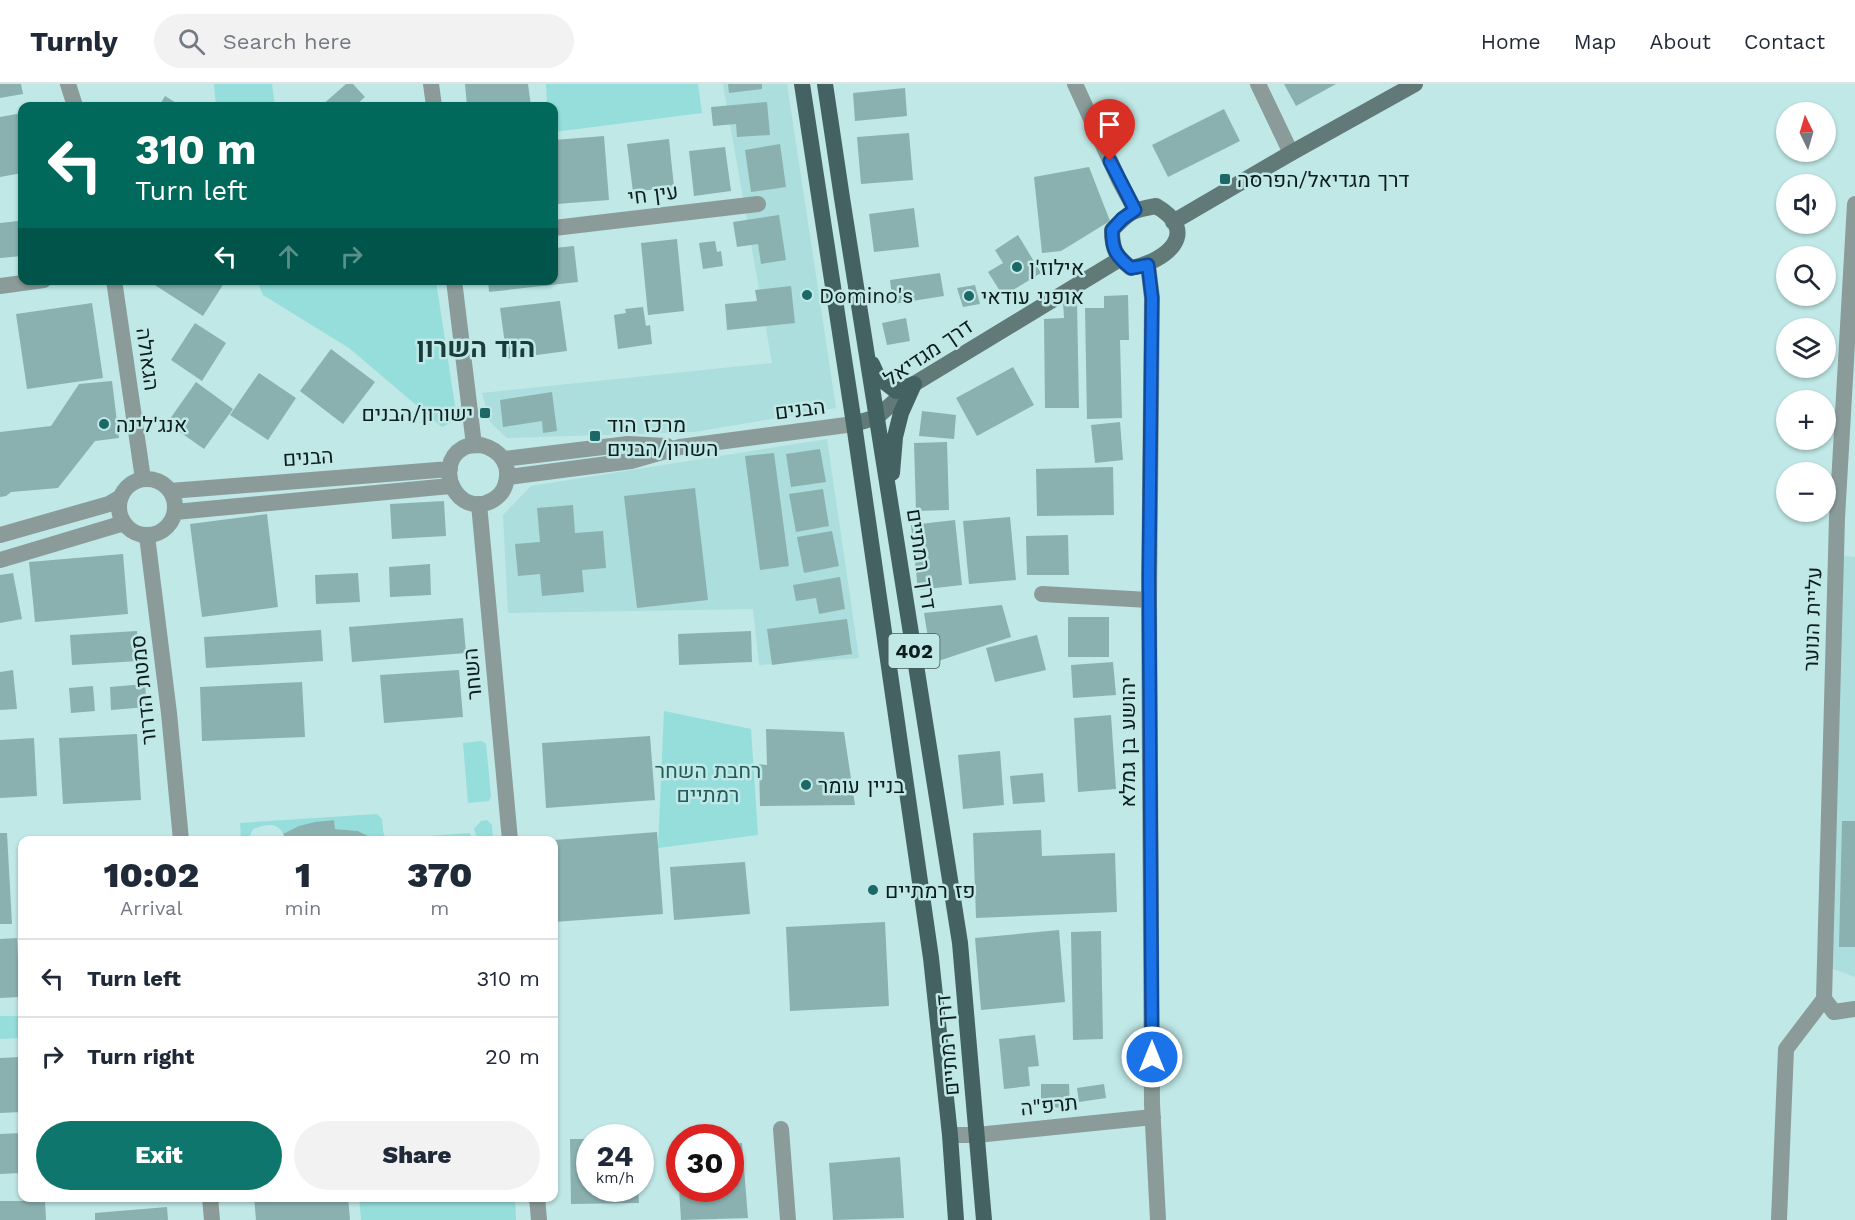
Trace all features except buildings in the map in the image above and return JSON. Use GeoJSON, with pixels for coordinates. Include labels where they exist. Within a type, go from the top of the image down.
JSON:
{"type":"FeatureCollection","features":[{"type":"Feature","properties":{"kind":"main road","name":"דרך רמתיים"},"geometry":{"type":"LineString","coordinates":[[802,84],[931,958],[950,1135],[956,1220]]}},
{"type":"Feature","properties":{"kind":"main road","name":"דרך רמתיים"},"geometry":{"type":"LineString","coordinates":[[825,84],[960,943],[984,1220]]}},
{"type":"Feature","properties":{"kind":"main road"},"geometry":{"type":"LineString","coordinates":[[1173,222],[1415,84]]}},
{"type":"Feature","properties":{"kind":"main road"},"geometry":{"type":"LineString","coordinates":[[1155,206],[1168,213],[1173,222],[1177,229],[1176,243],[1170,251],[1148,265],[1131,268],[1120,259],[1112,245],[1112,230],[1135,210],[1155,206]]}},
{"type":"Feature","properties":{"kind":"main road","name":"דרך מגדיאל"},"geometry":{"type":"LineString","coordinates":[[854,424],[877,417],[914,384],[1120,259]]}},
{"type":"Feature","properties":{"kind":"main road"},"geometry":{"type":"LineString","coordinates":[[867,355],[878,377],[896,391],[914,384]]}},
{"type":"Feature","properties":{"kind":"main road"},"geometry":{"type":"LineString","coordinates":[[889,497],[895,437],[901,413],[914,384]]}},
{"type":"Feature","properties":{"kind":"street"},"geometry":{"type":"LineString","coordinates":[[68,84],[74,102]]}},
{"type":"Feature","properties":{"kind":"street"},"geometry":{"type":"LineString","coordinates":[[431,84],[433,102]]}},
{"type":"Feature","properties":{"kind":"street"},"geometry":{"type":"LineString","coordinates":[[1075,84],[1135,210]]}},
{"type":"Feature","properties":{"kind":"street"},"geometry":{"type":"LineString","coordinates":[[1258,84],[1291,153]]}},
{"type":"Feature","properties":{"kind":"street","name":"עין חי"},"geometry":{"type":"LineString","coordinates":[[558,228],[758,204]]}},
{"type":"Feature","properties":{"kind":"street","name":"עליית הנוער"},"geometry":{"type":"LineString","coordinates":[[1824,999],[1837,518],[1855,204]]}},
{"type":"Feature","properties":{"kind":"street","name":"יהושע בן גמלא"},"geometry":{"type":"LineString","coordinates":[[1148,265],[1152,298],[1149,600],[1153,1117],[1158,1220]]}},
{"type":"Feature","properties":{"kind":"street"},"geometry":{"type":"LineString","coordinates":[[0,286],[18,284]]}},
{"type":"Feature","properties":{"kind":"street","name":"הגאולה"},"geometry":{"type":"LineString","coordinates":[[115,285],[144,479]]}},
{"type":"Feature","properties":{"kind":"street"},"geometry":{"type":"LineString","coordinates":[[455,285],[474,445]]}},
{"type":"Feature","properties":{"kind":"street","name":"הבנים"},"geometry":{"type":"LineString","coordinates":[[508,477],[632,461],[680,447],[854,424]]}},
{"type":"Feature","properties":{"kind":"street","name":"הבנים"},"geometry":{"type":"LineString","coordinates":[[504,459],[628,444],[680,447]]}},
{"type":"Feature","properties":{"kind":"street"},"geometry":{"type":"LineString","coordinates":[[481,445],[491,447],[504,459],[508,477],[505,489],[498,497],[479,504],[462,499],[450,478],[452,460],[457,453],[464,447],[481,445]]}},
{"type":"Feature","properties":{"kind":"street","name":"הבנים"},"geometry":{"type":"LineString","coordinates":[[170,490],[450,478]]}},
{"type":"Feature","properties":{"kind":"street","name":"הבנים"},"geometry":{"type":"LineString","coordinates":[[175,512],[450,478]]}},
{"type":"Feature","properties":{"kind":"street"},"geometry":{"type":"LineString","coordinates":[[0,535],[109,504],[121,497],[130,485],[144,479],[158,481],[170,490],[176,505],[172,521],[166,529],[157,534],[147,536],[138,534],[130,530],[120,515],[121,497]]}},
{"type":"Feature","properties":{"kind":"street","name":"השחר"},"geometry":{"type":"LineString","coordinates":[[479,504],[510,836]]}},
{"type":"Feature","properties":{"kind":"street"},"geometry":{"type":"LineString","coordinates":[[0,560],[124,523]]}},
{"type":"Feature","properties":{"kind":"street","name":"סמטת הדרור"},"geometry":{"type":"LineString","coordinates":[[147,536],[169,713],[181,836]]}},
{"type":"Feature","properties":{"kind":"street"},"geometry":{"type":"LineString","coordinates":[[1042,594],[1149,600]]}},
{"type":"Feature","properties":{"kind":"street"},"geometry":{"type":"LineString","coordinates":[[1779,1220],[1786,1049],[1824,999],[1834,1012],[1855,1009]]}},
{"type":"Feature","properties":{"kind":"street","name":"תרפ\"ה"},"geometry":{"type":"LineString","coordinates":[[950,1135],[977,1135],[1153,1117]]}},
{"type":"Feature","properties":{"kind":"street"},"geometry":{"type":"LineString","coordinates":[[781,1130],[788,1220]]}},
{"type":"Feature","properties":{"kind":"street"},"geometry":{"type":"LineString","coordinates":[[210,1202],[212,1220]]}},
{"type":"Feature","properties":{"kind":"street"},"geometry":{"type":"LineString","coordinates":[[537,1202],[539,1220]]}},
{"type":"Feature","properties":{"kind":"shaded area"},"geometry":{"type":"Polygon","coordinates":[[[723,84],[787,84],[836,408],[694,432],[507,438],[490,422],[482,393],[772,363],[723,84]]]}},
{"type":"Feature","properties":{"kind":"shaded area"},"geometry":{"type":"Polygon","coordinates":[[[827,439],[859,658],[759,665],[753,609],[508,613],[503,515],[531,486],[827,439]]]}},
{"type":"Feature","properties":{"kind":"shaded area"},"geometry":{"type":"Polygon","coordinates":[[[1843,556],[1855,557],[1855,977],[1831,968],[1843,556]]]}},
{"type":"Feature","properties":{"kind":"green space"},"geometry":{"type":"Polygon","coordinates":[[[214,84],[272,84],[274,102],[216,102],[214,84]]]}},
{"type":"Feature","properties":{"kind":"green space"},"geometry":{"type":"Polygon","coordinates":[[[546,84],[698,84],[702,113],[558,131],[558,102],[547,102],[546,84]]]}},
{"type":"Feature","properties":{"kind":"green space"},"geometry":{"type":"Polygon","coordinates":[[[259,285],[437,285],[457,419],[442,427],[349,348],[263,295],[259,285]]]}},
{"type":"Feature","properties":{"kind":"green space","name":"רחבת השחר רמתיים"},"geometry":{"type":"Polygon","coordinates":[[[664,711],[751,729],[758,835],[658,848],[664,711]]]}},
{"type":"Feature","properties":{"kind":"green space"},"geometry":{"type":"Polygon","coordinates":[[[482,741],[486,744],[491,796],[489,801],[468,803],[463,743],[482,741]]]}},
{"type":"Feature","properties":{"kind":"green space"},"geometry":{"type":"Polygon","coordinates":[[[377,814],[382,819],[385,836],[368,836],[358,831],[335,829],[333,820],[307,824],[283,834],[278,827],[262,826],[253,829],[250,836],[241,836],[240,823],[377,814]]]}},
{"type":"Feature","properties":{"kind":"green space"},"geometry":{"type":"Polygon","coordinates":[[[487,820],[492,825],[493,836],[477,836],[474,829],[481,821],[487,820]]]}},
{"type":"Feature","properties":{"kind":"green space"},"geometry":{"type":"Polygon","coordinates":[[[470,833],[471,836],[430,836],[470,833]]]}},
{"type":"Feature","properties":{"kind":"green space"},"geometry":{"type":"Polygon","coordinates":[[[0,1016],[18,1016],[18,1038],[0,1039],[0,1016]]]}},
{"type":"Feature","properties":{"kind":"green space"},"geometry":{"type":"Polygon","coordinates":[[[359,1202],[515,1202],[516,1220],[361,1220],[359,1202]]]}},
{"type":"Feature","properties":{"kind":"place","name":"דרך מגדיאל/הפרסה"},"geometry":{"type":"Point","coordinates":[1225,179]}},
{"type":"Feature","properties":{"kind":"place","name":"אילוז'ן"},"geometry":{"type":"Point","coordinates":[1017,267]}},
{"type":"Feature","properties":{"kind":"place","name":"Domino's"},"geometry":{"type":"Point","coordinates":[807,295]}},
{"type":"Feature","properties":{"kind":"place","name":"אופני עודאי"},"geometry":{"type":"Point","coordinates":[969,296]}},
{"type":"Feature","properties":{"kind":"place","name":"ישורון/הבנים"},"geometry":{"type":"Point","coordinates":[485,413]}},
{"type":"Feature","properties":{"kind":"place","name":"אנג'לינה"},"geometry":{"type":"Point","coordinates":[104,424]}},
{"type":"Feature","properties":{"kind":"place","name":"מרכז הוד השרון/הבנים"},"geometry":{"type":"Point","coordinates":[595,436]}},
{"type":"Feature","properties":{"kind":"place","name":"בניין עומר"},"geometry":{"type":"Point","coordinates":[806,785]}},
{"type":"Feature","properties":{"kind":"place","name":"פז רמתיים"},"geometry":{"type":"Point","coordinates":[873,890]}},
{"type":"Feature","properties":{"kind":"district","name":"הוד השרון"},"geometry":{"type":"Point","coordinates":[476,348]}},
{"type":"Feature","properties":{"kind":"route"},"geometry":{"type":"LineString","coordinates":[[1110,161],[1135,210],[1112,230],[1112,245],[1120,259],[1131,268],[1148,265],[1152,298],[1149,576],[1152,1057]]}}]}
